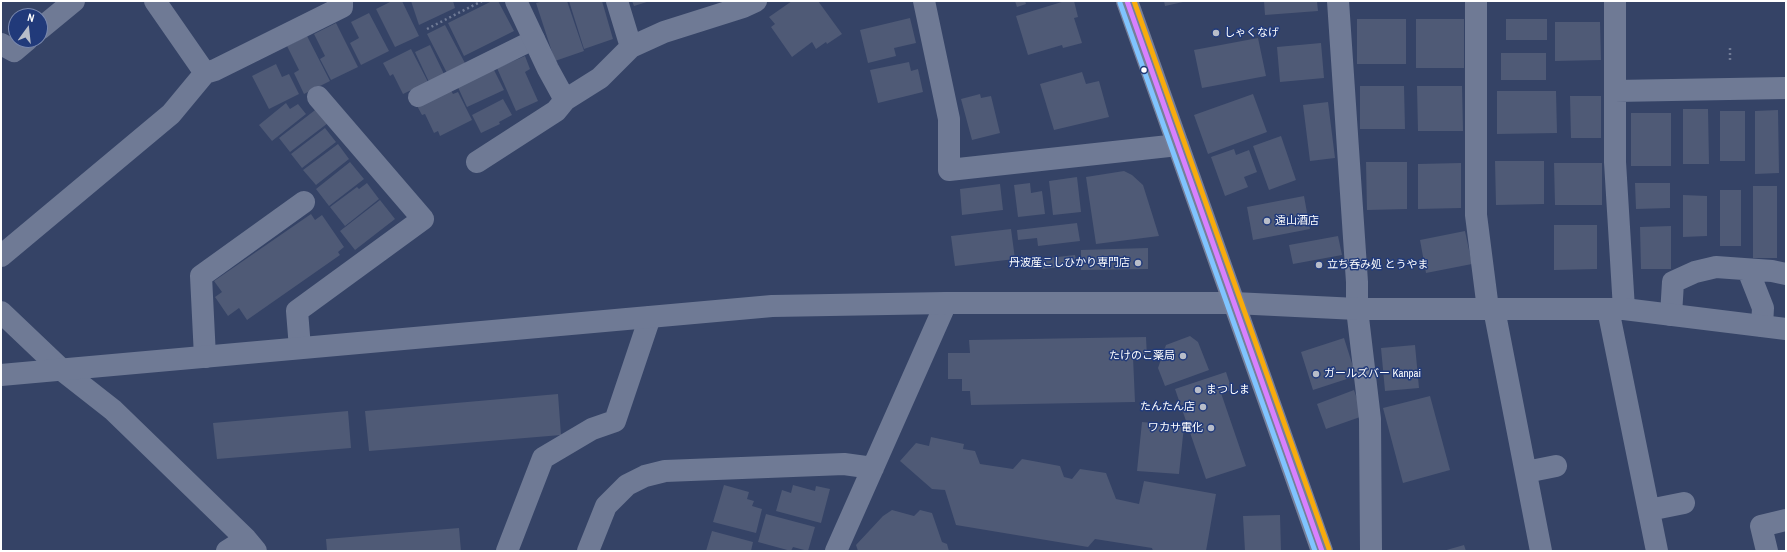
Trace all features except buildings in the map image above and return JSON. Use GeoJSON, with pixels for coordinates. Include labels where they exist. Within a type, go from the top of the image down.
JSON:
{"type":"FeatureCollection","features":[{"type":"Feature","properties":{"kind":"main road"},"geometry":{"type":"LineString","coordinates":[[1128,1],[1322,551]]}},
{"type":"Feature","properties":{"kind":"street"},"geometry":{"type":"LineString","coordinates":[[48,22],[74,1]]}},
{"type":"Feature","properties":{"kind":"street"},"geometry":{"type":"LineString","coordinates":[[155,1],[205,73]]}},
{"type":"Feature","properties":{"kind":"street"},"geometry":{"type":"LineString","coordinates":[[1,256],[171,114],[205,73],[215,70],[342,7],[342,1]]}},
{"type":"Feature","properties":{"kind":"street"},"geometry":{"type":"LineString","coordinates":[[516,1],[548,69],[565,100]]}},
{"type":"Feature","properties":{"kind":"street"},"geometry":{"type":"LineString","coordinates":[[618,1],[631,47]]}},
{"type":"Feature","properties":{"kind":"street"},"geometry":{"type":"LineString","coordinates":[[477,162],[556,111],[565,100],[600,78],[631,47],[664,32],[743,7],[756,1]]}},
{"type":"Feature","properties":{"kind":"street"},"geometry":{"type":"LineString","coordinates":[[924,1],[949,119],[949,170],[1178,145]]}},
{"type":"Feature","properties":{"kind":"street"},"geometry":{"type":"LineString","coordinates":[[1338,1],[1350,200],[1357,282],[1357,309],[1370,419],[1371,551]]}},
{"type":"Feature","properties":{"kind":"street"},"geometry":{"type":"LineString","coordinates":[[1476,1],[1476,215],[1491,309],[1526,472],[1541,551]]}},
{"type":"Feature","properties":{"kind":"street"},"geometry":{"type":"LineString","coordinates":[[1615,1],[1616,309],[1657,551]]}},
{"type":"Feature","properties":{"kind":"street"},"geometry":{"type":"LineString","coordinates":[[8,48],[14,51],[18,48]]}},
{"type":"Feature","properties":{"kind":"street"},"geometry":{"type":"LineString","coordinates":[[1615,91],[1786,88]]}},
{"type":"Feature","properties":{"kind":"street"},"geometry":{"type":"LineString","coordinates":[[300,348],[297,310],[423,218],[318,97]]}},
{"type":"Feature","properties":{"kind":"street"},"geometry":{"type":"LineString","coordinates":[[205,357],[201,276],[304,202]]}},
{"type":"Feature","properties":{"kind":"street"},"geometry":{"type":"LineString","coordinates":[[1671,315],[1673,282],[1695,272],[1716,268],[1772,271],[1786,274]]}},
{"type":"Feature","properties":{"kind":"street"},"geometry":{"type":"LineString","coordinates":[[1748,270],[1763,308],[1762,326]]}},
{"type":"Feature","properties":{"kind":"street"},"geometry":{"type":"LineString","coordinates":[[836,551],[946,303]]}},
{"type":"Feature","properties":{"kind":"street"},"geometry":{"type":"LineString","coordinates":[[1,375],[772,306],[946,303],[1234,303],[1357,309],[1616,309],[1786,329]]}},
{"type":"Feature","properties":{"kind":"street"},"geometry":{"type":"LineString","coordinates":[[1,312],[62,370],[113,410],[251,545]]}},
{"type":"Feature","properties":{"kind":"street"},"geometry":{"type":"LineString","coordinates":[[507,551],[543,458],[592,429],[615,421],[650,317]]}},
{"type":"Feature","properties":{"kind":"street"},"geometry":{"type":"LineString","coordinates":[[588,551],[601,515],[612,498],[627,484],[650,474],[665,471],[844,464],[872,468]]}},
{"type":"Feature","properties":{"kind":"street"},"geometry":{"type":"LineString","coordinates":[[1526,472],[1556,466]]}},
{"type":"Feature","properties":{"kind":"street"},"geometry":{"type":"LineString","coordinates":[[1649,510],[1684,503]]}},
{"type":"Feature","properties":{"kind":"street"},"geometry":{"type":"LineString","coordinates":[[1767,551],[1761,526],[1786,520]]}},
{"type":"Feature","properties":{"kind":"street"},"geometry":{"type":"LineString","coordinates":[[227,551],[251,545]]}},
{"type":"Feature","properties":{"kind":"lane"},"geometry":{"type":"LineString","coordinates":[[418,97],[535,39]]}},
{"type":"Feature","properties":{"kind":"path"},"geometry":{"type":"LineString","coordinates":[[427,30],[482,1]]}},
{"type":"Feature","properties":{"kind":"transit line"},"geometry":{"type":"LineString","coordinates":[[1127,1],[1322,551]]}},
{"type":"Feature","properties":{"kind":"transit line"},"geometry":{"type":"LineString","coordinates":[[1134,1],[1329,549]]}},
{"type":"Feature","properties":{"kind":"transit line"},"geometry":{"type":"LineString","coordinates":[[1120,3],[1315,551]]}},
{"type":"Feature","properties":{"kind":"place","name":"しゃくなげ"},"geometry":{"type":"Point","coordinates":[1216,33]}},
{"type":"Feature","properties":{"kind":"place","name":"遠山酒店"},"geometry":{"type":"Point","coordinates":[1267,221]}},
{"type":"Feature","properties":{"kind":"place","name":"丹波産こしひかり専門店"},"geometry":{"type":"Point","coordinates":[1138,263]}},
{"type":"Feature","properties":{"kind":"place","name":"立ち呑み処 とうやま"},"geometry":{"type":"Point","coordinates":[1319,265]}},
{"type":"Feature","properties":{"kind":"place","name":"たけのこ薬局"},"geometry":{"type":"Point","coordinates":[1183,356]}},
{"type":"Feature","properties":{"kind":"place","name":"ガールズバー Kanpai"},"geometry":{"type":"Point","coordinates":[1316,374]}},
{"type":"Feature","properties":{"kind":"place","name":"まつしま"},"geometry":{"type":"Point","coordinates":[1198,390]}},
{"type":"Feature","properties":{"kind":"place","name":"たんたん店"},"geometry":{"type":"Point","coordinates":[1203,407]}},
{"type":"Feature","properties":{"kind":"place","name":"ワカサ電化"},"geometry":{"type":"Point","coordinates":[1211,428]}}]}
